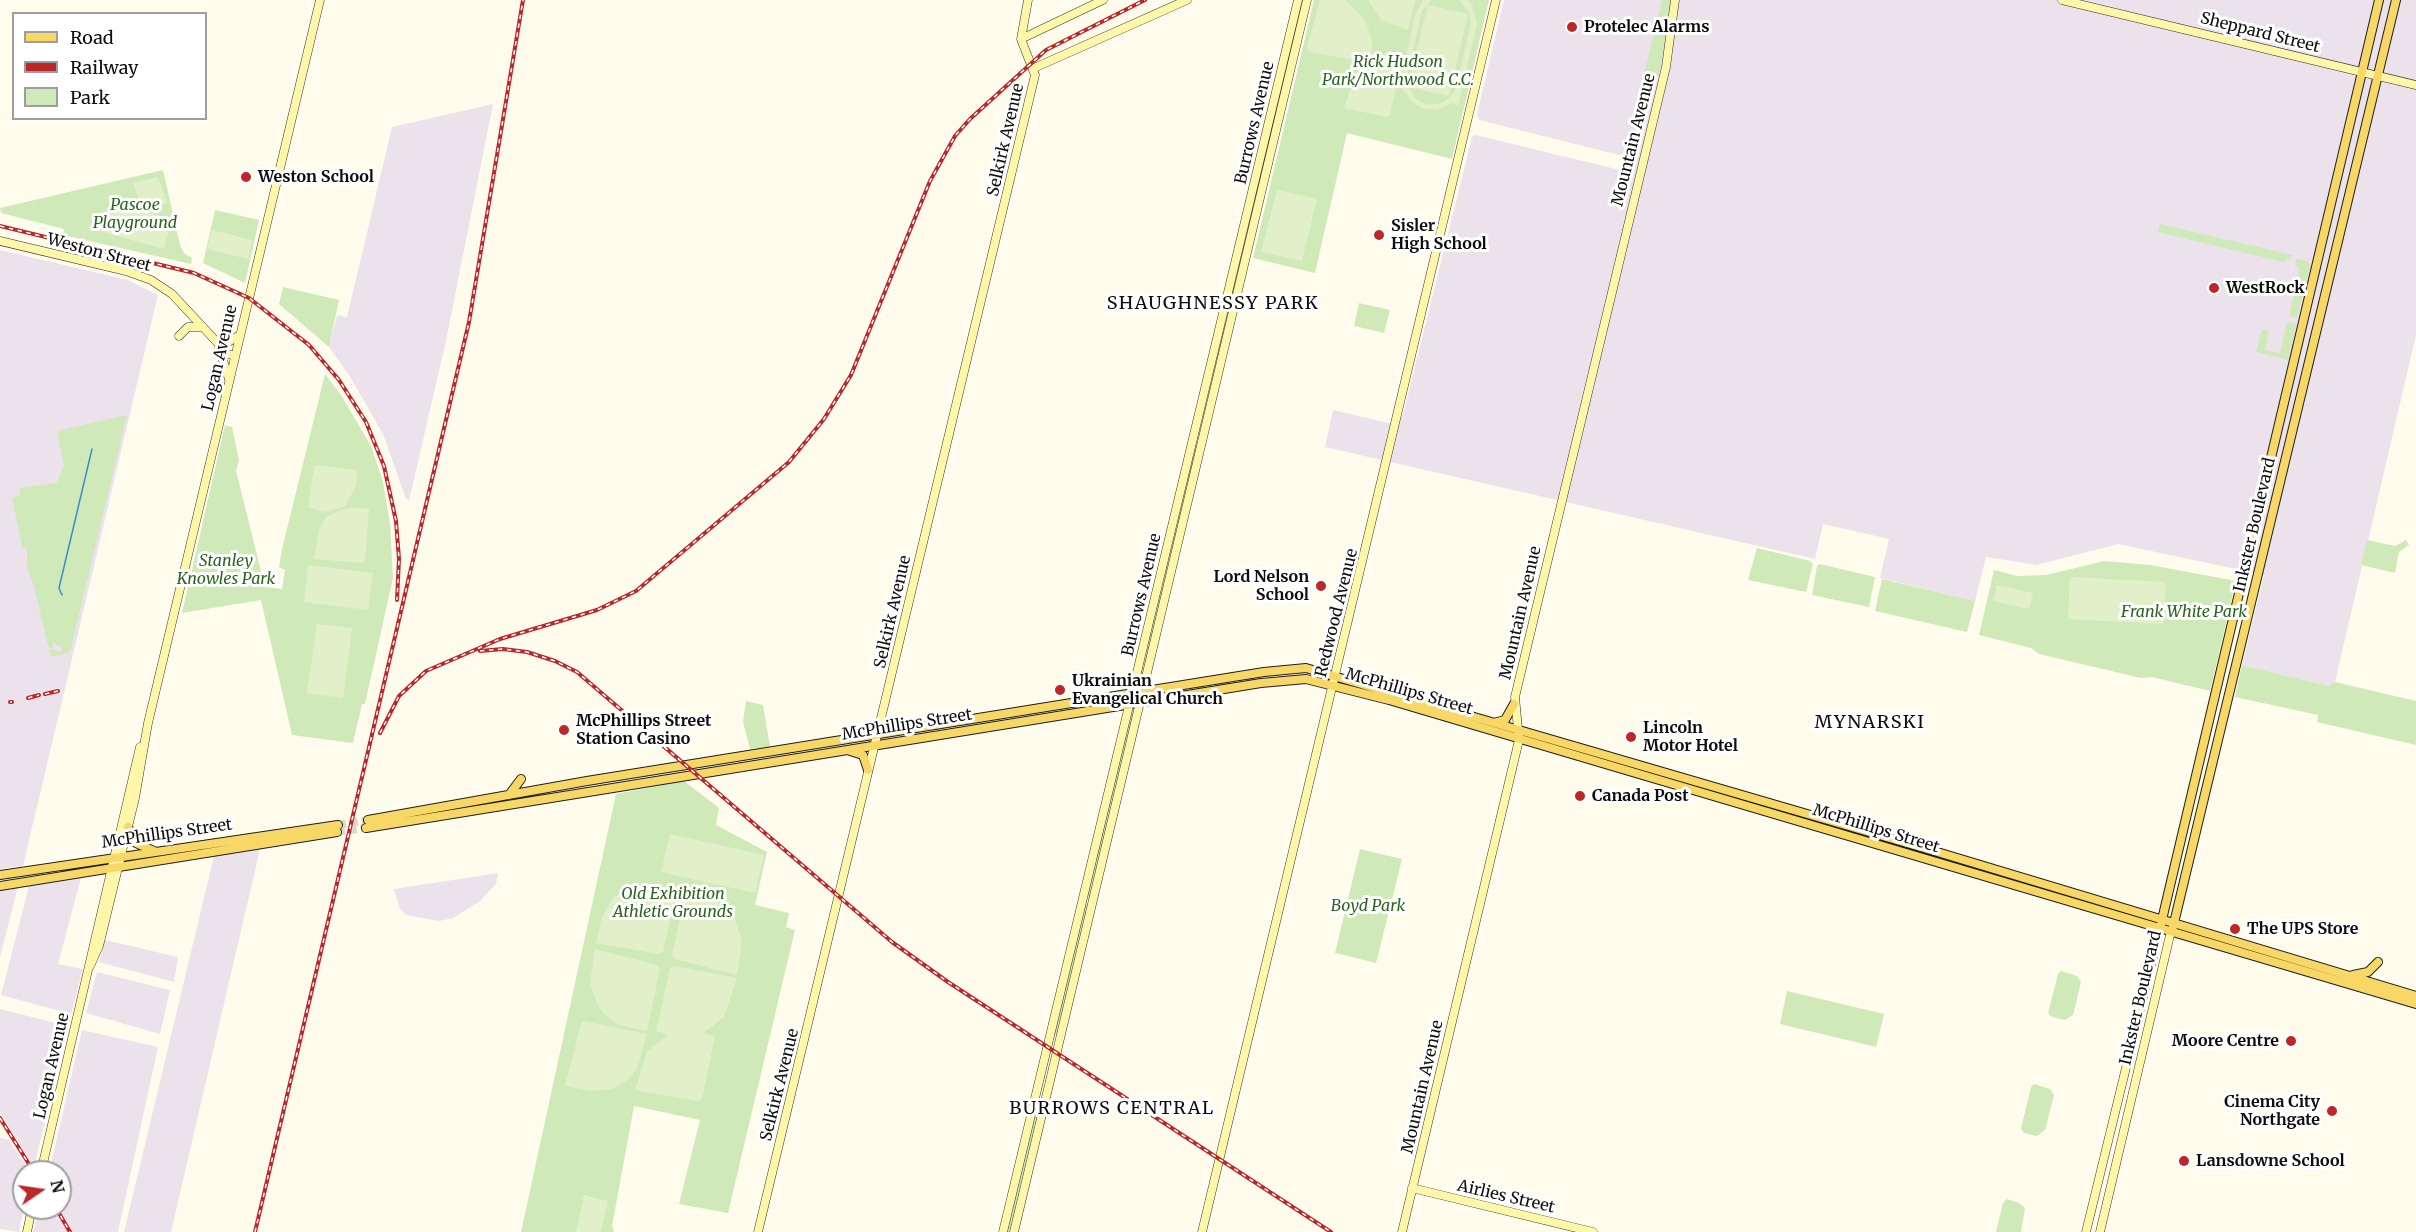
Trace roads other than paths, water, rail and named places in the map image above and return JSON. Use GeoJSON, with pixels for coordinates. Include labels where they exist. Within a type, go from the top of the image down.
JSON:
{"type":"FeatureCollection","features":[{"type":"Feature","properties":{"kind":"main road","name":"Inkster Boulevard"},"geometry":{"type":"LineString","coordinates":[[2161,923],[2379,0]]}},
{"type":"Feature","properties":{"kind":"main road","name":"Inkster Boulevard"},"geometry":{"type":"LineString","coordinates":[[2173,927],[2396,0]]}},
{"type":"Feature","properties":{"kind":"main road","name":"McPhillips Street"},"geometry":{"type":"LineString","coordinates":[[2161,923],[1316,680],[1294,680],[1142,702],[654,781],[367,824],[587,781],[1143,692],[1296,669],[1314,669],[2161,923],[2416,1004]]}},
{"type":"Feature","properties":{"kind":"main road"},"geometry":{"type":"LineString","coordinates":[[1494,722],[1505,720],[1514,704]]}},
{"type":"Feature","properties":{"kind":"main road"},"geometry":{"type":"LineString","coordinates":[[808,746],[810,756]]}},
{"type":"Feature","properties":{"kind":"main road"},"geometry":{"type":"LineString","coordinates":[[847,750],[863,755],[868,770]]}},
{"type":"Feature","properties":{"kind":"main road"},"geometry":{"type":"LineString","coordinates":[[654,781],[655,771]]}},
{"type":"Feature","properties":{"kind":"main road"},"geometry":{"type":"LineString","coordinates":[[509,795],[521,779]]}},
{"type":"Feature","properties":{"kind":"main road"},"geometry":{"type":"LineString","coordinates":[[587,781],[589,791]]}},
{"type":"Feature","properties":{"kind":"main road"},"geometry":{"type":"LineString","coordinates":[[128,827],[136,843],[157,852]]}},
{"type":"Feature","properties":{"kind":"main road","name":"McPhillips Street"},"geometry":{"type":"LineString","coordinates":[[0,875],[117,857],[338,829],[0,886]]}},
{"type":"Feature","properties":{"kind":"main road","name":"McPhillips Street"},"geometry":{"type":"LineString","coordinates":[[2173,927],[2416,996]]}},
{"type":"Feature","properties":{"kind":"main road"},"geometry":{"type":"LineString","coordinates":[[2347,975],[2368,972],[2378,962]]}},
{"type":"Feature","properties":{"kind":"street","name":"Logan Avenue"},"geometry":{"type":"LineString","coordinates":[[117,857],[128,827],[148,723],[320,0]]}},
{"type":"Feature","properties":{"kind":"street"},"geometry":{"type":"LineString","coordinates":[[1020,39],[1028,0]]}},
{"type":"Feature","properties":{"kind":"street"},"geometry":{"type":"LineString","coordinates":[[1020,39],[1103,0]]}},
{"type":"Feature","properties":{"kind":"street"},"geometry":{"type":"LineString","coordinates":[[1034,68],[1187,0]]}},
{"type":"Feature","properties":{"kind":"street","name":"Burrows Avenue"},"geometry":{"type":"LineString","coordinates":[[1003,1232],[1298,0]]}},
{"type":"Feature","properties":{"kind":"street","name":"Burrows Avenue"},"geometry":{"type":"LineString","coordinates":[[1014,1232],[1142,702],[1307,0]]}},
{"type":"Feature","properties":{"kind":"street","name":"Redwood Avenue"},"geometry":{"type":"LineString","coordinates":[[1202,1232],[1496,0]]}},
{"type":"Feature","properties":{"kind":"street","name":"Mountain Avenue"},"geometry":{"type":"LineString","coordinates":[[1402,1232],[1519,740],[1514,704],[1666,67],[1675,0]]}},
{"type":"Feature","properties":{"kind":"street","name":"Sheppard Street"},"geometry":{"type":"LineString","coordinates":[[2062,0],[2416,84]]}},
{"type":"Feature","properties":{"kind":"street","name":"Selkirk Avenue"},"geometry":{"type":"LineString","coordinates":[[758,1232],[1007,192],[1034,68],[1020,39]]}},
{"type":"Feature","properties":{"kind":"street","name":"Weston Street"},"geometry":{"type":"LineString","coordinates":[[0,241],[143,277],[172,294],[228,354],[235,356]]}},
{"type":"Feature","properties":{"kind":"street"},"geometry":{"type":"LineString","coordinates":[[179,336],[188,327],[203,327]]}},
{"type":"Feature","properties":{"kind":"street"},"geometry":{"type":"LineString","coordinates":[[229,380],[216,341],[228,342],[240,335]]}},
{"type":"Feature","properties":{"kind":"street","name":"Logan Avenue"},"geometry":{"type":"LineString","coordinates":[[44,1160],[115,867],[137,758],[148,723]]}},
{"type":"Feature","properties":{"kind":"street","name":"Inkster Boulevard"},"geometry":{"type":"LineString","coordinates":[[2086,1232],[2161,923]]}},
{"type":"Feature","properties":{"kind":"street","name":"Inkster Boulevard"},"geometry":{"type":"LineString","coordinates":[[2100,1232],[2173,927]]}},
{"type":"Feature","properties":{"kind":"street","name":"Airlies Street"},"geometry":{"type":"LineString","coordinates":[[1412,1188],[1593,1232]]}},
{"type":"Feature","properties":{"kind":"waterway"},"geometry":{"type":"LineString","coordinates":[[62,595],[59,588],[92,449]]}},
{"type":"Feature","properties":{"kind":"tunnel"},"geometry":{"type":"LineString","coordinates":[[338,825],[368,820]]}},
{"type":"Feature","properties":{"kind":"tunnel"},"geometry":{"type":"LineString","coordinates":[[337,832],[366,828]]}},
{"type":"Feature","properties":{"kind":"railway"},"geometry":{"type":"LineString","coordinates":[[255,1232],[469,322],[523,0]]}},
{"type":"Feature","properties":{"kind":"railway"},"geometry":{"type":"LineString","coordinates":[[380,733],[399,696],[426,671],[500,639],[597,610],[636,591],[789,462],[824,419],[851,375],[930,181],[955,136],[970,119],[1046,50],[1145,0]]}},
{"type":"Feature","properties":{"kind":"railway"},"geometry":{"type":"LineString","coordinates":[[0,226],[194,273],[249,298],[309,345],[339,380],[366,422],[384,466],[396,521],[399,559],[397,600]]}},
{"type":"Feature","properties":{"kind":"railway"},"geometry":{"type":"LineString","coordinates":[[480,651],[503,649],[527,652],[555,661],[577,672],[892,942],[948,982],[1331,1232]]}},
{"type":"Feature","properties":{"kind":"railway"},"geometry":{"type":"LineString","coordinates":[[45,694],[58,691]]}},
{"type":"Feature","properties":{"kind":"railway"},"geometry":{"type":"LineString","coordinates":[[28,698],[39,695]]}},
{"type":"Feature","properties":{"kind":"railway"},"geometry":{"type":"LineString","coordinates":[[0,1118],[26,1160]]}},
{"type":"Feature","properties":{"kind":"railway"},"geometry":{"type":"LineString","coordinates":[[63,1220],[70,1232]]}},
{"type":"Feature","properties":{"kind":"place","name":"Protelec Alarms"},"geometry":{"type":"Point","coordinates":[1572,27]}},
{"type":"Feature","properties":{"kind":"place","name":"Weston School"},"geometry":{"type":"Point","coordinates":[246,177]}},
{"type":"Feature","properties":{"kind":"place","name":"Sisler High School"},"geometry":{"type":"Point","coordinates":[1379,235]}},
{"type":"Feature","properties":{"kind":"place","name":"WestRock"},"geometry":{"type":"Point","coordinates":[2214,288]}},
{"type":"Feature","properties":{"kind":"place","name":"Lord Nelson School"},"geometry":{"type":"Point","coordinates":[1321,586]}},
{"type":"Feature","properties":{"kind":"place","name":"Ukrainian Evangelical Church"},"geometry":{"type":"Point","coordinates":[1060,690]}},
{"type":"Feature","properties":{"kind":"place","name":"McPhillips Street Station Casino"},"geometry":{"type":"Point","coordinates":[564,730]}},
{"type":"Feature","properties":{"kind":"place","name":"Lincoln Motor Hotel"},"geometry":{"type":"Point","coordinates":[1631,737]}},
{"type":"Feature","properties":{"kind":"place","name":"Canada Post"},"geometry":{"type":"Point","coordinates":[1580,796]}},
{"type":"Feature","properties":{"kind":"place","name":"The UPS Store"},"geometry":{"type":"Point","coordinates":[2235,929]}},
{"type":"Feature","properties":{"kind":"place","name":"Moore Centre"},"geometry":{"type":"Point","coordinates":[2291,1041]}},
{"type":"Feature","properties":{"kind":"place","name":"Cinema City Northgate"},"geometry":{"type":"Point","coordinates":[2332,1111]}},
{"type":"Feature","properties":{"kind":"place","name":"Lansdowne School"},"geometry":{"type":"Point","coordinates":[2184,1161]}},
{"type":"Feature","properties":{"kind":"district","name":"SHAUGHNESSY PARK"},"geometry":{"type":"Point","coordinates":[1213,304]}},
{"type":"Feature","properties":{"kind":"district","name":"MYNARSKI"},"geometry":{"type":"Point","coordinates":[1870,723]}},
{"type":"Feature","properties":{"kind":"district","name":"BURROWS CENTRAL"},"geometry":{"type":"Point","coordinates":[1112,1109]}},
{"type":"Feature","properties":{"kind":"park label","name":"Rick Hudson Park/Northwood C.C."},"geometry":{"type":"Point","coordinates":[1398,71]}},
{"type":"Feature","properties":{"kind":"park label","name":"Pascoe Playground"},"geometry":{"type":"Point","coordinates":[135,214]}},
{"type":"Feature","properties":{"kind":"park label","name":"Stanley Knowles Park"},"geometry":{"type":"Point","coordinates":[226,570]}},
{"type":"Feature","properties":{"kind":"park label","name":"Frank White Park"},"geometry":{"type":"Point","coordinates":[2184,612]}},
{"type":"Feature","properties":{"kind":"park label","name":"Old Exhibition Athletic Grounds"},"geometry":{"type":"Point","coordinates":[673,903]}},
{"type":"Feature","properties":{"kind":"park label","name":"Boyd Park"},"geometry":{"type":"Point","coordinates":[1368,906]}}]}
